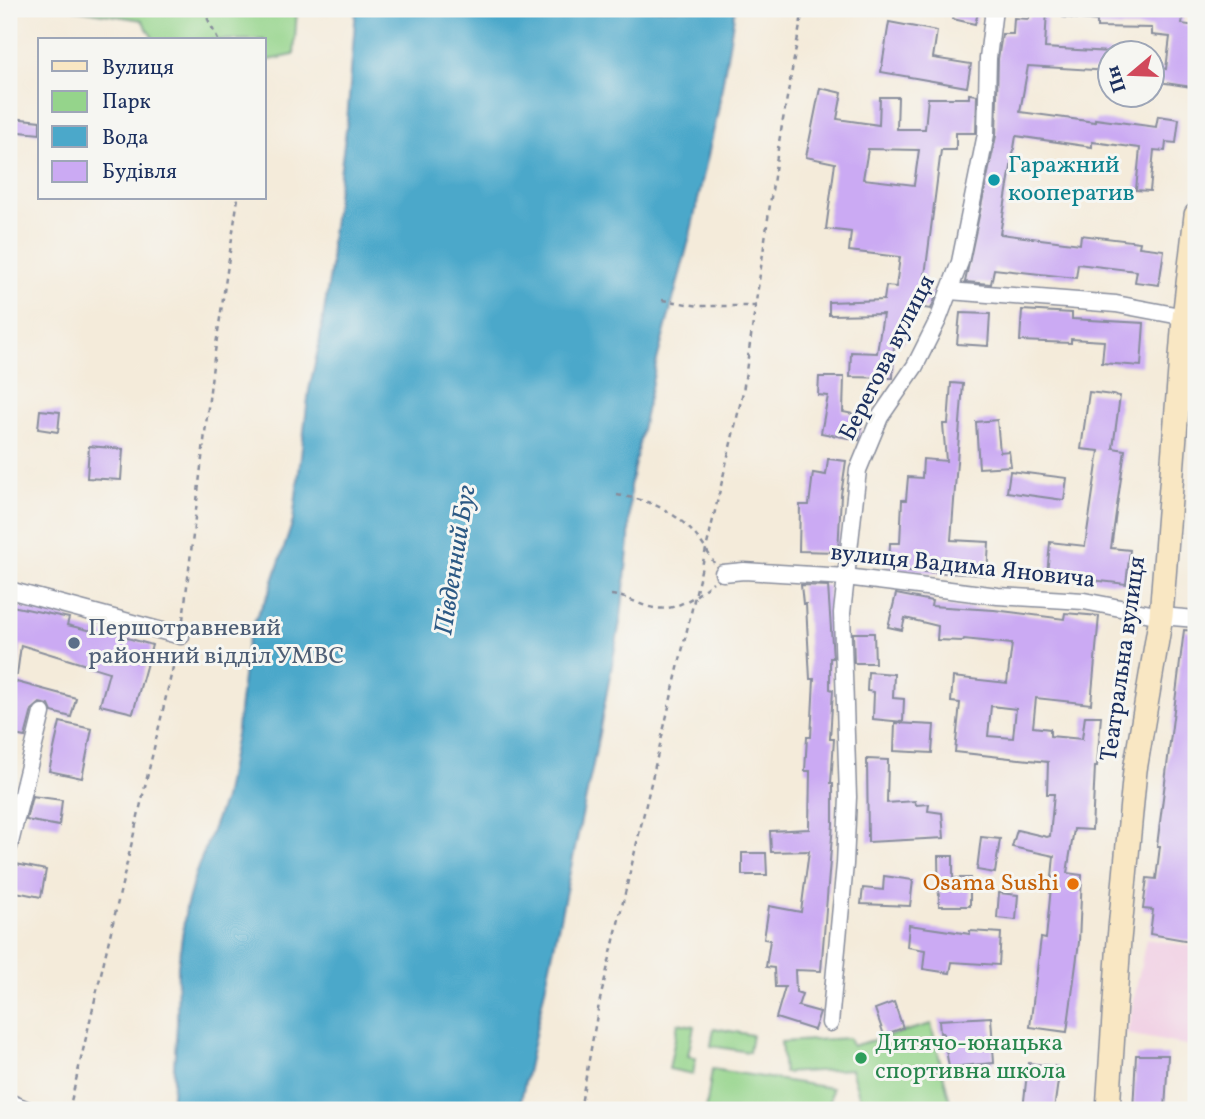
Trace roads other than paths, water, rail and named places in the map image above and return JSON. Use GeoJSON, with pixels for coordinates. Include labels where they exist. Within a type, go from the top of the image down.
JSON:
{"type":"FeatureCollection","features":[{"type":"Feature","properties":{"kind":"street","name":"Берегова вулиця"},"geometry":{"type":"LineString","coordinates":[[830,1023],[845,864],[848,797],[842,613],[858,470],[880,417],[915,366],[938,320],[960,262],[985,134],[988,58],[994,9]]}},
{"type":"Feature","properties":{"kind":"street","name":"Театральна вулиця"},"geometry":{"type":"LineString","coordinates":[[1108,1110],[1119,940],[1135,769],[1161,616],[1190,318],[1196,215]]}},
{"type":"Feature","properties":{"kind":"street"},"geometry":{"type":"LineString","coordinates":[[949,292],[1116,304],[1190,318]]}},
{"type":"Feature","properties":{"kind":"street","name":"вулиця Вадима Яновича"},"geometry":{"type":"LineString","coordinates":[[723,573],[744,571],[846,577],[998,596],[1084,601],[1161,616],[1196,619]]}},
{"type":"Feature","properties":{"kind":"street"},"geometry":{"type":"LineString","coordinates":[[9,590],[181,636]]}},
{"type":"Feature","properties":{"kind":"street"},"geometry":{"type":"LineString","coordinates":[[9,847],[42,713]]}},
{"type":"Feature","properties":{"kind":"street"},"geometry":{"type":"LineString","coordinates":[[9,1102],[28,1110]]}},
{"type":"Feature","properties":{"kind":"water","name":"Південний Буг"},"geometry":{"type":"Polygon","coordinates":[[[356,9],[735,9],[718,111],[688,244],[656,364],[630,486],[629,541],[621,617],[594,760],[519,1110],[171,1110],[178,965],[186,908],[195,875],[224,799],[237,729],[247,643],[256,617],[269,593],[293,521],[309,390],[331,267],[331,241],[347,122],[356,9]]]}},
{"type":"Feature","properties":{"kind":"place","name":"Гаражний кооператив"},"geometry":{"type":"Point","coordinates":[994,180]}},
{"type":"Feature","properties":{"kind":"place","name":"Першотравневий районний відділ УМВС"},"geometry":{"type":"Point","coordinates":[74,643]}},
{"type":"Feature","properties":{"kind":"place","name":"Osama Sushi"},"geometry":{"type":"Point","coordinates":[1073,884]}},
{"type":"Feature","properties":{"kind":"place","name":"Дитячо-юнацька спортивна школа"},"geometry":{"type":"Point","coordinates":[861,1058]}}]}
